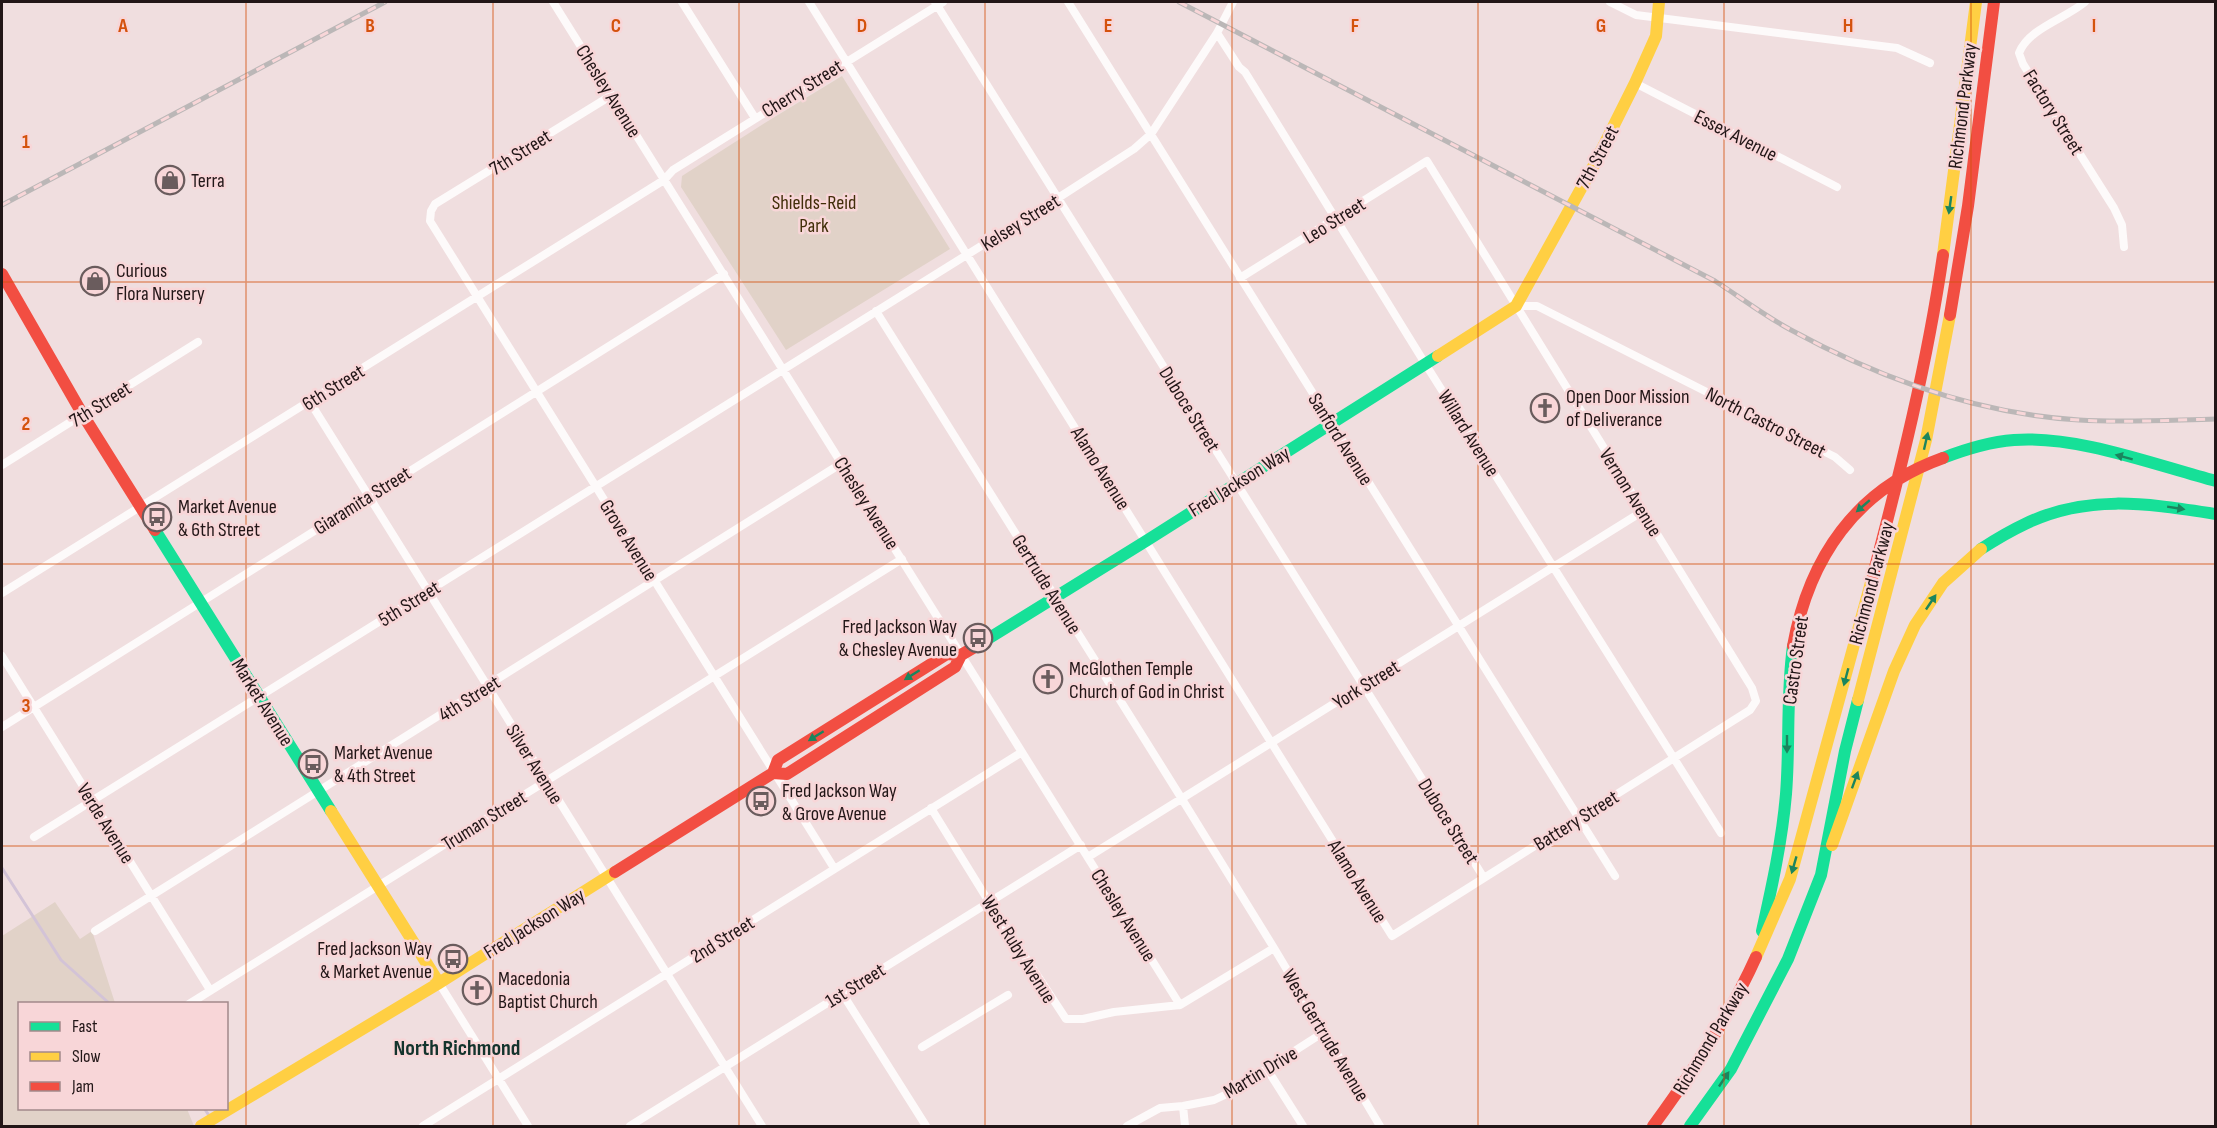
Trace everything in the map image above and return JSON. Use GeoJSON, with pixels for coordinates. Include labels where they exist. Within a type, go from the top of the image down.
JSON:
{"type":"FeatureCollection","features":[{"type":"Feature","properties":{"kind":"main road","name":"7th Street"},"geometry":{"type":"LineString","coordinates":[[1516,306],[1593,167],[1635,82],[1656,36],[1659,2]]}},
{"type":"Feature","properties":{"kind":"main road","name":"Richmond Parkway"},"geometry":{"type":"LineString","coordinates":[[1653,1126],[1716,1034],[1746,979],[1790,879],[1883,539],[1908,441],[1932,330],[1976,2]]}},
{"type":"Feature","properties":{"kind":"main road","name":"Richmond Parkway"},"geometry":{"type":"LineString","coordinates":[[1690,1126],[1731,1068],[1768,1000],[1788,959],[1821,875],[1845,751],[1926,440],[1948,328],[1968,206],[1994,2]]}},
{"type":"Feature","properties":{"kind":"main road","name":"Market Avenue"},"geometry":{"type":"LineString","coordinates":[[2,274],[83,415],[439,983]]}},
{"type":"Feature","properties":{"kind":"main road","name":"Fred Jackson Way"},"geometry":{"type":"LineString","coordinates":[[228,1110],[291,1074],[439,983],[773,773],[787,774],[955,667],[961,655],[1426,365],[1516,306]]}},
{"type":"Feature","properties":{"kind":"main road","name":"Castro Street"},"geometry":{"type":"LineString","coordinates":[[1758,951],[1783,833],[1787,775],[1787,710],[1796,630],[1806,597],[1825,555],[1850,517],[1881,491],[1910,473],[1951,455],[1998,442],[2037,440],[2087,446],[2216,481]]}},
{"type":"Feature","properties":{"kind":"main road"},"geometry":{"type":"LineString","coordinates":[[1821,875],[1894,671],[1915,625],[1943,584],[1977,551],[2026,523],[2071,507],[2112,502],[2163,506],[2216,514]]}},
{"type":"Feature","properties":{"kind":"main road","name":"Fred Jackson Way"},"geometry":{"type":"LineString","coordinates":[[201,1126],[227,1110]]}},
{"type":"Feature","properties":{"kind":"street","name":"Chesley Avenue"},"geometry":{"type":"LineString","coordinates":[[553,2],[1180,1005]]}},
{"type":"Feature","properties":{"kind":"street"},"geometry":{"type":"LineString","coordinates":[[682,2],[755,118]]}},
{"type":"Feature","properties":{"kind":"street","name":"Alamo Avenue"},"geometry":{"type":"LineString","coordinates":[[809,2],[1392,936]]}},
{"type":"Feature","properties":{"kind":"street","name":"Sanford Avenue"},"geometry":{"type":"LineString","coordinates":[[1068,2],[1615,876]]}},
{"type":"Feature","properties":{"kind":"street","name":"Kelsey Street"},"geometry":{"type":"LineString","coordinates":[[783,369],[1134,149],[1151,134],[1217,33],[1233,2]]}},
{"type":"Feature","properties":{"kind":"street"},"geometry":{"type":"LineString","coordinates":[[1610,2],[1636,15],[1659,19],[1897,48],[1930,63]]}},
{"type":"Feature","properties":{"kind":"street","name":"Factory Street"},"geometry":{"type":"LineString","coordinates":[[2085,2],[2031,36],[2023,44],[2019,53],[2023,64],[2114,208],[2122,225],[2124,247]]}},
{"type":"Feature","properties":{"kind":"street","name":"Cherry Street"},"geometry":{"type":"LineString","coordinates":[[664,180],[673,170],[938,3]]}},
{"type":"Feature","properties":{"kind":"street","name":"Duboce Street"},"geometry":{"type":"LineString","coordinates":[[938,3],[1484,878]]}},
{"type":"Feature","properties":{"kind":"street","name":"Willard Avenue"},"geometry":{"type":"LineString","coordinates":[[1217,33],[1239,68],[1245,72],[1426,365],[1721,833]]}},
{"type":"Feature","properties":{"kind":"street","name":"Essex Avenue"},"geometry":{"type":"LineString","coordinates":[[1635,82],[1837,187]]}},
{"type":"Feature","properties":{"kind":"street","name":"7th Street"},"geometry":{"type":"LineString","coordinates":[[431,210],[435,204],[612,95]]}},
{"type":"Feature","properties":{"kind":"street","name":"Leo Street"},"geometry":{"type":"LineString","coordinates":[[1240,278],[1427,161]]}},
{"type":"Feature","properties":{"kind":"street","name":"Vernon Avenue"},"geometry":{"type":"LineString","coordinates":[[1427,161],[1752,688],[1755,701]]}},
{"type":"Feature","properties":{"kind":"street","name":"6th Street"},"geometry":{"type":"LineString","coordinates":[[2,593],[664,180]]}},
{"type":"Feature","properties":{"kind":"street","name":"Grove Avenue"},"geometry":{"type":"LineString","coordinates":[[431,210],[430,221],[834,868]]}},
{"type":"Feature","properties":{"kind":"street","name":"Giaramita Street"},"geometry":{"type":"LineString","coordinates":[[2,727],[724,274]]}},
{"type":"Feature","properties":{"kind":"street","name":"North Castro Street"},"geometry":{"type":"LineString","coordinates":[[1516,306],[1538,306],[1835,457],[1850,470]]}},
{"type":"Feature","properties":{"kind":"street","name":"Gertrude Avenue"},"geometry":{"type":"LineString","coordinates":[[876,311],[1274,948]]}},
{"type":"Feature","properties":{"kind":"street","name":"7th Street"},"geometry":{"type":"LineString","coordinates":[[2,465],[198,342]]}},
{"type":"Feature","properties":{"kind":"street","name":"5th Street"},"geometry":{"type":"LineString","coordinates":[[34,837],[783,369]]}},
{"type":"Feature","properties":{"kind":"street","name":"Silver Avenue"},"geometry":{"type":"LineString","coordinates":[[310,402],[762,1126]]}},
{"type":"Feature","properties":{"kind":"street","name":"4th Street"},"geometry":{"type":"LineString","coordinates":[[95,931],[842,463]]}},
{"type":"Feature","properties":{"kind":"street","name":"York Street"},"geometry":{"type":"LineString","coordinates":[[1089,857],[1643,511]]}},
{"type":"Feature","properties":{"kind":"street","name":"Truman Street"},"geometry":{"type":"LineString","coordinates":[[192,1002],[902,559]]}},
{"type":"Feature","properties":{"kind":"street","name":"Verde Avenue"},"geometry":{"type":"LineString","coordinates":[[2,656],[210,990]]}},
{"type":"Feature","properties":{"kind":"street","name":"Battery Street"},"geometry":{"type":"LineString","coordinates":[[1392,936],[1750,710],[1755,701]]}},
{"type":"Feature","properties":{"kind":"street","name":"2nd Street"},"geometry":{"type":"LineString","coordinates":[[423,1126],[1022,752]]}},
{"type":"Feature","properties":{"kind":"street","name":"West Ruby Avenue"},"geometry":{"type":"LineString","coordinates":[[931,808],[989,902],[1066,1019],[1083,1019],[1114,1012],[1180,1005],[1274,948]]}},
{"type":"Feature","properties":{"kind":"street","name":"1st Street"},"geometry":{"type":"LineString","coordinates":[[630,1126],[1081,845]]}},
{"type":"Feature","properties":{"kind":"street","name":"West Gertrude Avenue"},"geometry":{"type":"LineString","coordinates":[[1274,948],[1381,1125]]}},
{"type":"Feature","properties":{"kind":"street","name":"Market Avenue"},"geometry":{"type":"LineString","coordinates":[[439,983],[528,1126]]}},
{"type":"Feature","properties":{"kind":"street"},"geometry":{"type":"LineString","coordinates":[[842,993],[926,1126]]}},
{"type":"Feature","properties":{"kind":"street"},"geometry":{"type":"LineString","coordinates":[[922,1047],[1008,995]]}},
{"type":"Feature","properties":{"kind":"street","name":"Martin Drive"},"geometry":{"type":"LineString","coordinates":[[1127,1126],[1160,1108],[1214,1100],[1229,1093],[1324,1032]]}},
{"type":"Feature","properties":{"kind":"street"},"geometry":{"type":"LineString","coordinates":[[1267,1069],[1303,1126]]}},
{"type":"Feature","properties":{"kind":"street"},"geometry":{"type":"LineString","coordinates":[[1183,1106],[1185,1126]]}},
{"type":"Feature","properties":{"kind":"green space","name":"Shields-Reid Park"},"geometry":{"type":"Polygon","coordinates":[[[842,76],[950,249],[786,350],[681,187],[682,176],[842,76]]]}},
{"type":"Feature","properties":{"kind":"green space"},"geometry":{"type":"Polygon","coordinates":[[[55,902],[80,939],[92,931],[115,1002],[18,1002],[18,1110],[187,1110],[194,1126],[2,1126],[2,936],[55,902]]]}},
{"type":"Feature","properties":{"kind":"waterway"},"geometry":{"type":"LineString","coordinates":[[2,868],[61,960],[108,1002]]}},
{"type":"Feature","properties":{"kind":"waterway"},"geometry":{"type":"LineString","coordinates":[[205,1110],[210,1117]]}},
{"type":"Feature","properties":{"kind":"railway"},"geometry":{"type":"LineString","coordinates":[[2,205],[385,2]]}},
{"type":"Feature","properties":{"kind":"railway"},"geometry":{"type":"LineString","coordinates":[[1179,2],[1715,281],[1791,330],[1894,378],[1967,402],[2042,416],[2113,421],[2216,419]]}},
{"type":"Feature","properties":{"kind":"traffic: fast"},"geometry":{"type":"LineString","coordinates":[[978,645],[1438,356]]}},
{"type":"Feature","properties":{"kind":"traffic: fast"},"geometry":{"type":"LineString","coordinates":[[1943,458],[1996,442],[2014,440],[2064,442],[2116,453],[2216,481]]}},
{"type":"Feature","properties":{"kind":"traffic: fast"},"geometry":{"type":"LineString","coordinates":[[1981,549],[2025,524],[2072,508],[2119,504],[2167,507],[2216,514]]}},
{"type":"Feature","properties":{"kind":"traffic: fast"},"geometry":{"type":"LineString","coordinates":[[155,530],[331,811]]}},
{"type":"Feature","properties":{"kind":"traffic: fast"},"geometry":{"type":"LineString","coordinates":[[1762,931],[1784,812],[1793,646]]}},
{"type":"Feature","properties":{"kind":"traffic: fast"},"geometry":{"type":"LineString","coordinates":[[1690,1126],[1731,1069],[1788,959],[1821,875],[1845,751],[1858,700]]}},
{"type":"Feature","properties":{"kind":"traffic: slow"},"geometry":{"type":"LineString","coordinates":[[1438,356],[1516,306],[1593,167],[1635,83],[1656,36],[1659,2]]}},
{"type":"Feature","properties":{"kind":"traffic: slow"},"geometry":{"type":"LineString","coordinates":[[1943,255],[1976,2]]}},
{"type":"Feature","properties":{"kind":"traffic: slow"},"geometry":{"type":"LineString","coordinates":[[1858,700],[1926,440],[1950,315]]}},
{"type":"Feature","properties":{"kind":"traffic: slow"},"geometry":{"type":"LineString","coordinates":[[1832,845],[1894,671],[1915,625],[1943,583],[1981,549]]}},
{"type":"Feature","properties":{"kind":"traffic: slow"},"geometry":{"type":"LineString","coordinates":[[1756,957],[1790,879],[1873,575]]}},
{"type":"Feature","properties":{"kind":"traffic: slow"},"geometry":{"type":"LineString","coordinates":[[331,811],[439,983]]}},
{"type":"Feature","properties":{"kind":"traffic: slow"},"geometry":{"type":"LineString","coordinates":[[228,1110],[439,983],[615,872]]}},
{"type":"Feature","properties":{"kind":"traffic: slow"},"geometry":{"type":"LineString","coordinates":[[201,1126],[228,1110]]}},
{"type":"Feature","properties":{"kind":"traffic: jam"},"geometry":{"type":"LineString","coordinates":[[1950,315],[1968,206],[1994,2]]}},
{"type":"Feature","properties":{"kind":"traffic: jam"},"geometry":{"type":"LineString","coordinates":[[1873,575],[1913,416],[1943,255]]}},
{"type":"Feature","properties":{"kind":"traffic: jam"},"geometry":{"type":"LineString","coordinates":[[2,274],[83,415],[155,530]]}},
{"type":"Feature","properties":{"kind":"traffic: jam"},"geometry":{"type":"LineString","coordinates":[[1793,646],[1800,614],[1811,584],[1841,531],[1885,488],[1912,471],[1943,458]]}},
{"type":"Feature","properties":{"kind":"traffic: jam"},"geometry":{"type":"LineString","coordinates":[[773,773],[787,774],[955,667],[961,655],[978,645]]}},
{"type":"Feature","properties":{"kind":"traffic: jam"},"geometry":{"type":"LineString","coordinates":[[615,872],[773,773],[778,760],[947,654],[961,655]]}},
{"type":"Feature","properties":{"kind":"traffic: jam"},"geometry":{"type":"LineString","coordinates":[[1653,1126],[1709,1044],[1756,957]]}},
{"type":"Feature","properties":{"kind":"place","name":"Terra"},"geometry":{"type":"Point","coordinates":[170,180]}},
{"type":"Feature","properties":{"kind":"place","name":"Curious Flora Nursery"},"geometry":{"type":"Point","coordinates":[95,281]}},
{"type":"Feature","properties":{"kind":"place","name":"Open Door Mission of Deliverance"},"geometry":{"type":"Point","coordinates":[1545,408]}},
{"type":"Feature","properties":{"kind":"place","name":"Market Avenue & 6th Street"},"geometry":{"type":"Point","coordinates":[157,517]}},
{"type":"Feature","properties":{"kind":"place","name":"Fred Jackson Way & Chesley Avenue"},"geometry":{"type":"Point","coordinates":[978,638]}},
{"type":"Feature","properties":{"kind":"place","name":"McGlothen Temple Church of God in Christ"},"geometry":{"type":"Point","coordinates":[1048,679]}},
{"type":"Feature","properties":{"kind":"place","name":"Market Avenue & 4th Street"},"geometry":{"type":"Point","coordinates":[313,764]}},
{"type":"Feature","properties":{"kind":"place","name":"Fred Jackson Way & Grove Avenue"},"geometry":{"type":"Point","coordinates":[761,801]}},
{"type":"Feature","properties":{"kind":"place","name":"Fred Jackson Way & Market Avenue"},"geometry":{"type":"Point","coordinates":[453,959]}},
{"type":"Feature","properties":{"kind":"place","name":"Macedonia Baptist Church"},"geometry":{"type":"Point","coordinates":[477,990]}},
{"type":"Feature","properties":{"kind":"district","name":"North Richmond"},"geometry":{"type":"Point","coordinates":[457,1047]}}]}
